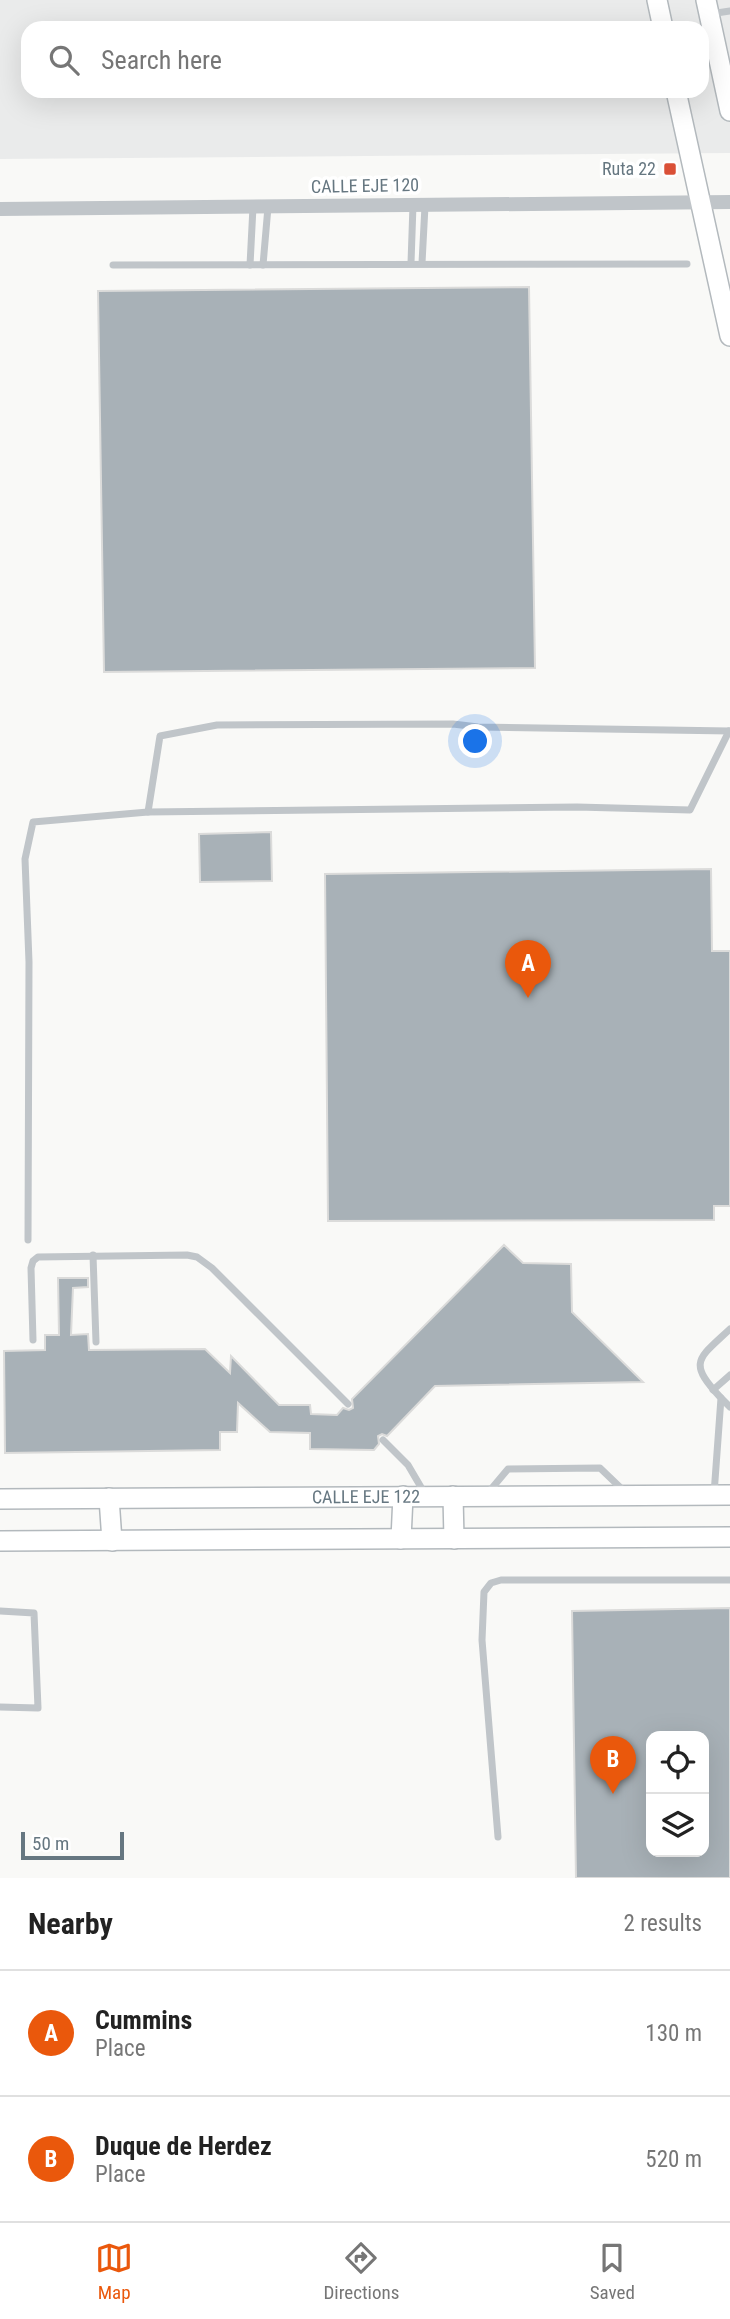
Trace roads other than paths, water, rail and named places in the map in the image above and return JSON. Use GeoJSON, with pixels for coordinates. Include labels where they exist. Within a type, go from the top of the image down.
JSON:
{"type":"FeatureCollection","features":[{"type":"Feature","properties":{"kind":"main road"},"geometry":{"type":"LineString","coordinates":[[657,0],[662,21]]}},
{"type":"Feature","properties":{"kind":"main road"},"geometry":{"type":"LineString","coordinates":[[708,7],[730,111]]}},
{"type":"Feature","properties":{"kind":"main road"},"geometry":{"type":"LineString","coordinates":[[678,98],[730,336]]}},
{"type":"Feature","properties":{"kind":"main road","name":"CALLE EJE 122"},"geometry":{"type":"LineString","coordinates":[[0,1499],[722,1495]]}},
{"type":"Feature","properties":{"kind":"main road"},"geometry":{"type":"LineString","coordinates":[[401,1539],[403,1496]]}},
{"type":"Feature","properties":{"kind":"main road"},"geometry":{"type":"LineString","coordinates":[[453,1496],[454,1539]]}},
{"type":"Feature","properties":{"kind":"main road"},"geometry":{"type":"LineString","coordinates":[[109,1498],[112,1541]]}},
{"type":"Feature","properties":{"kind":"main road"},"geometry":{"type":"LineString","coordinates":[[0,1541],[730,1537]]}},
{"type":"Feature","properties":{"kind":"street","name":"CALLE EJE 120"},"geometry":{"type":"LineString","coordinates":[[0,209],[730,202]]}},
{"type":"Feature","properties":{"kind":"lane"},"geometry":{"type":"LineString","coordinates":[[708,7],[730,11]]}},
{"type":"Feature","properties":{"kind":"lane"},"geometry":{"type":"LineString","coordinates":[[419,205],[422,263]]}},
{"type":"Feature","properties":{"kind":"lane"},"geometry":{"type":"LineString","coordinates":[[411,263],[419,205]]}},
{"type":"Feature","properties":{"kind":"lane"},"geometry":{"type":"LineString","coordinates":[[250,265],[253,207]]}},
{"type":"Feature","properties":{"kind":"lane"},"geometry":{"type":"LineString","coordinates":[[263,265],[268,207]]}},
{"type":"Feature","properties":{"kind":"lane"},"geometry":{"type":"LineString","coordinates":[[113,265],[687,264]]}},
{"type":"Feature","properties":{"kind":"lane"},"geometry":{"type":"LineString","coordinates":[[28,1240],[29,962],[25,859],[33,822],[148,812],[578,807],[690,810],[729,731],[478,727],[453,724],[217,725],[160,736],[148,812]]}},
{"type":"Feature","properties":{"kind":"lane"},"geometry":{"type":"LineString","coordinates":[[93,1255],[96,1342]]}},
{"type":"Feature","properties":{"kind":"lane"},"geometry":{"type":"LineString","coordinates":[[33,1340],[31,1268],[38,1257],[187,1255],[205,1261],[348,1404]]}},
{"type":"Feature","properties":{"kind":"lane"},"geometry":{"type":"LineString","coordinates":[[730,1329],[701,1356],[699,1364],[701,1375],[730,1407]]}},
{"type":"Feature","properties":{"kind":"lane"},"geometry":{"type":"LineString","coordinates":[[713,1390],[730,1374]]}},
{"type":"Feature","properties":{"kind":"lane"},"geometry":{"type":"LineString","coordinates":[[721,1398],[722,1495]]}},
{"type":"Feature","properties":{"kind":"lane"},"geometry":{"type":"LineString","coordinates":[[383,1440],[408,1465],[427,1496]]}},
{"type":"Feature","properties":{"kind":"lane"},"geometry":{"type":"LineString","coordinates":[[485,1496],[508,1469],[600,1468],[628,1495]]}},
{"type":"Feature","properties":{"kind":"lane"},"geometry":{"type":"LineString","coordinates":[[498,1837],[482,1640],[483,1598],[487,1587],[501,1580],[730,1580]]}},
{"type":"Feature","properties":{"kind":"lane"},"geometry":{"type":"LineString","coordinates":[[0,1611],[34,1613],[38,1708],[0,1707]]}},
{"type":"Feature","properties":{"kind":"place","name":"Ruta 22"},"geometry":{"type":"Point","coordinates":[670,169]}},
{"type":"Feature","properties":{"kind":"place","name":"Cummins"},"geometry":{"type":"Point","coordinates":[528,998]}},
{"type":"Feature","properties":{"kind":"place","name":"Duque de Herdez"},"geometry":{"type":"Point","coordinates":[613,1794]}}]}
